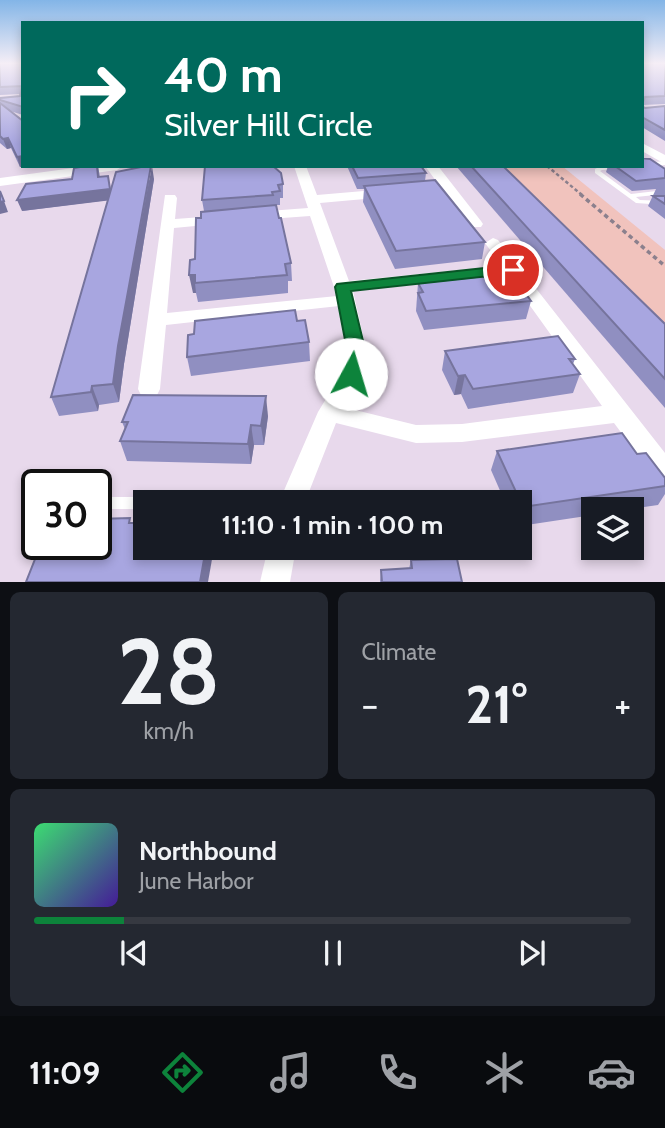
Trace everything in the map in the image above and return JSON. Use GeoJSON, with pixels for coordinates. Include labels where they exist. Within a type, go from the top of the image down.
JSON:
{"type":"FeatureCollection","features":[{"type":"Feature","properties":{"kind":"street"},"geometry":{"type":"LineString","coordinates":[[644,147],[665,162]]}},
{"type":"Feature","properties":{"kind":"street"},"geometry":{"type":"LineString","coordinates":[[0,182],[102,168]]}},
{"type":"Feature","properties":{"kind":"street"},"geometry":{"type":"LineString","coordinates":[[297,490],[329,412],[351,374],[355,345],[345,293],[301,168]]}},
{"type":"Feature","properties":{"kind":"street"},"geometry":{"type":"LineString","coordinates":[[433,168],[476,225]]}},
{"type":"Feature","properties":{"kind":"street"},"geometry":{"type":"LineString","coordinates":[[167,224],[448,188]]}},
{"type":"Feature","properties":{"kind":"street"},"geometry":{"type":"LineString","coordinates":[[149,389],[170,198]]}},
{"type":"Feature","properties":{"kind":"street"},"geometry":{"type":"LineString","coordinates":[[493,243],[665,471]]}},
{"type":"Feature","properties":{"kind":"street"},"geometry":{"type":"LineString","coordinates":[[157,320],[513,270]]}},
{"type":"Feature","properties":{"kind":"street"},"geometry":{"type":"LineString","coordinates":[[329,412],[416,433],[462,433],[619,413]]}},
{"type":"Feature","properties":{"kind":"street"},"geometry":{"type":"LineString","coordinates":[[275,582],[280,560]]}},
{"type":"Feature","properties":{"kind":"lane"},"geometry":{"type":"LineString","coordinates":[[644,165],[665,162]]}},
{"type":"Feature","properties":{"kind":"lane"},"geometry":{"type":"LineString","coordinates":[[612,168],[597,170],[598,174],[643,204],[665,203]]}},
{"type":"Feature","properties":{"kind":"lane"},"geometry":{"type":"LineString","coordinates":[[628,195],[665,192]]}},
{"type":"Feature","properties":{"kind":"lane"},"geometry":{"type":"LineString","coordinates":[[112,503],[133,503]]}},
{"type":"Feature","properties":{"kind":"path"},"geometry":{"type":"LineString","coordinates":[[549,168],[665,266]]}},
{"type":"Feature","properties":{"kind":"shaded area"},"geometry":{"type":"Polygon","coordinates":[[[501,168],[564,168],[665,250],[665,331],[501,168]]]}},
{"type":"Feature","properties":{"kind":"building"},"geometry":{"type":"Polygon","coordinates":[[[644,90],[665,90],[665,96],[645,97],[644,100],[644,90]]]}},
{"type":"Feature","properties":{"kind":"building"},"geometry":{"type":"Polygon","coordinates":[[[21,91],[21,106],[0,100],[0,98],[20,96],[21,91]]]}},
{"type":"Feature","properties":{"kind":"building"},"geometry":{"type":"Polygon","coordinates":[[[0,103],[21,119],[21,156],[17,157],[8,138],[3,139],[0,136],[0,103]]]}},
{"type":"Feature","properties":{"kind":"building"},"geometry":{"type":"Polygon","coordinates":[[[665,106],[665,130],[644,118],[644,107],[665,106]]]}},
{"type":"Feature","properties":{"kind":"building"},"geometry":{"type":"Polygon","coordinates":[[[644,158],[665,169],[665,178],[636,181],[618,168],[644,168],[644,158]]]}},
{"type":"Feature","properties":{"kind":"building"},"geometry":{"type":"Polygon","coordinates":[[[74,168],[97,168],[98,177],[108,176],[110,189],[17,200],[26,184],[72,179],[74,168]]]}},
{"type":"Feature","properties":{"kind":"building"},"geometry":{"type":"Polygon","coordinates":[[[151,168],[113,384],[92,386],[91,392],[51,397],[116,172],[151,168]]]}},
{"type":"Feature","properties":{"kind":"building"},"geometry":{"type":"Polygon","coordinates":[[[205,168],[275,168],[281,173],[283,184],[278,185],[280,191],[272,192],[273,195],[202,200],[205,168]]]}},
{"type":"Feature","properties":{"kind":"building"},"geometry":{"type":"Polygon","coordinates":[[[353,168],[422,168],[426,173],[358,178],[353,168]]]}},
{"type":"Feature","properties":{"kind":"building"},"geometry":{"type":"Polygon","coordinates":[[[473,168],[505,168],[665,324],[665,379],[473,168]]]}},
{"type":"Feature","properties":{"kind":"building"},"geometry":{"type":"Polygon","coordinates":[[[435,180],[485,242],[396,251],[364,186],[435,180]]]}},
{"type":"Feature","properties":{"kind":"building"},"geometry":{"type":"Polygon","coordinates":[[[653,196],[665,196],[665,204],[653,196]]]}},
{"type":"Feature","properties":{"kind":"building"},"geometry":{"type":"Polygon","coordinates":[[[276,205],[291,263],[285,264],[287,275],[195,283],[195,275],[189,275],[190,260],[195,259],[196,218],[201,218],[201,212],[276,205]]]}},
{"type":"Feature","properties":{"kind":"building"},"geometry":{"type":"Polygon","coordinates":[[[506,274],[512,283],[518,283],[531,301],[426,311],[418,293],[423,292],[418,283],[506,274]]]}},
{"type":"Feature","properties":{"kind":"building"},"geometry":{"type":"Polygon","coordinates":[[[295,310],[297,321],[305,320],[309,342],[187,357],[188,335],[194,334],[195,321],[295,310]]]}},
{"type":"Feature","properties":{"kind":"building"},"geometry":{"type":"Polygon","coordinates":[[[558,336],[575,359],[569,359],[580,374],[473,389],[465,375],[458,376],[445,351],[558,336]]]}},
{"type":"Feature","properties":{"kind":"building"},"geometry":{"type":"Polygon","coordinates":[[[133,395],[266,396],[261,426],[251,425],[248,444],[120,441],[128,422],[122,422],[133,395]]]}},
{"type":"Feature","properties":{"kind":"building"},"geometry":{"type":"Polygon","coordinates":[[[622,433],[637,454],[646,453],[665,478],[665,486],[532,506],[532,490],[515,490],[497,451],[622,433]]]}},
{"type":"Feature","properties":{"kind":"building"},"geometry":{"type":"Polygon","coordinates":[[[130,518],[129,523],[133,523],[133,560],[204,560],[200,582],[26,582],[35,560],[112,560],[112,519],[130,518]]]}},
{"type":"Feature","properties":{"kind":"building"},"geometry":{"type":"Polygon","coordinates":[[[411,560],[457,560],[462,582],[382,582],[381,570],[412,568],[411,560]]]}},
{"type":"Feature","properties":{"kind":"route"},"geometry":{"type":"LineString","coordinates":[[351,374],[355,345],[342,287],[513,270]]}}]}
